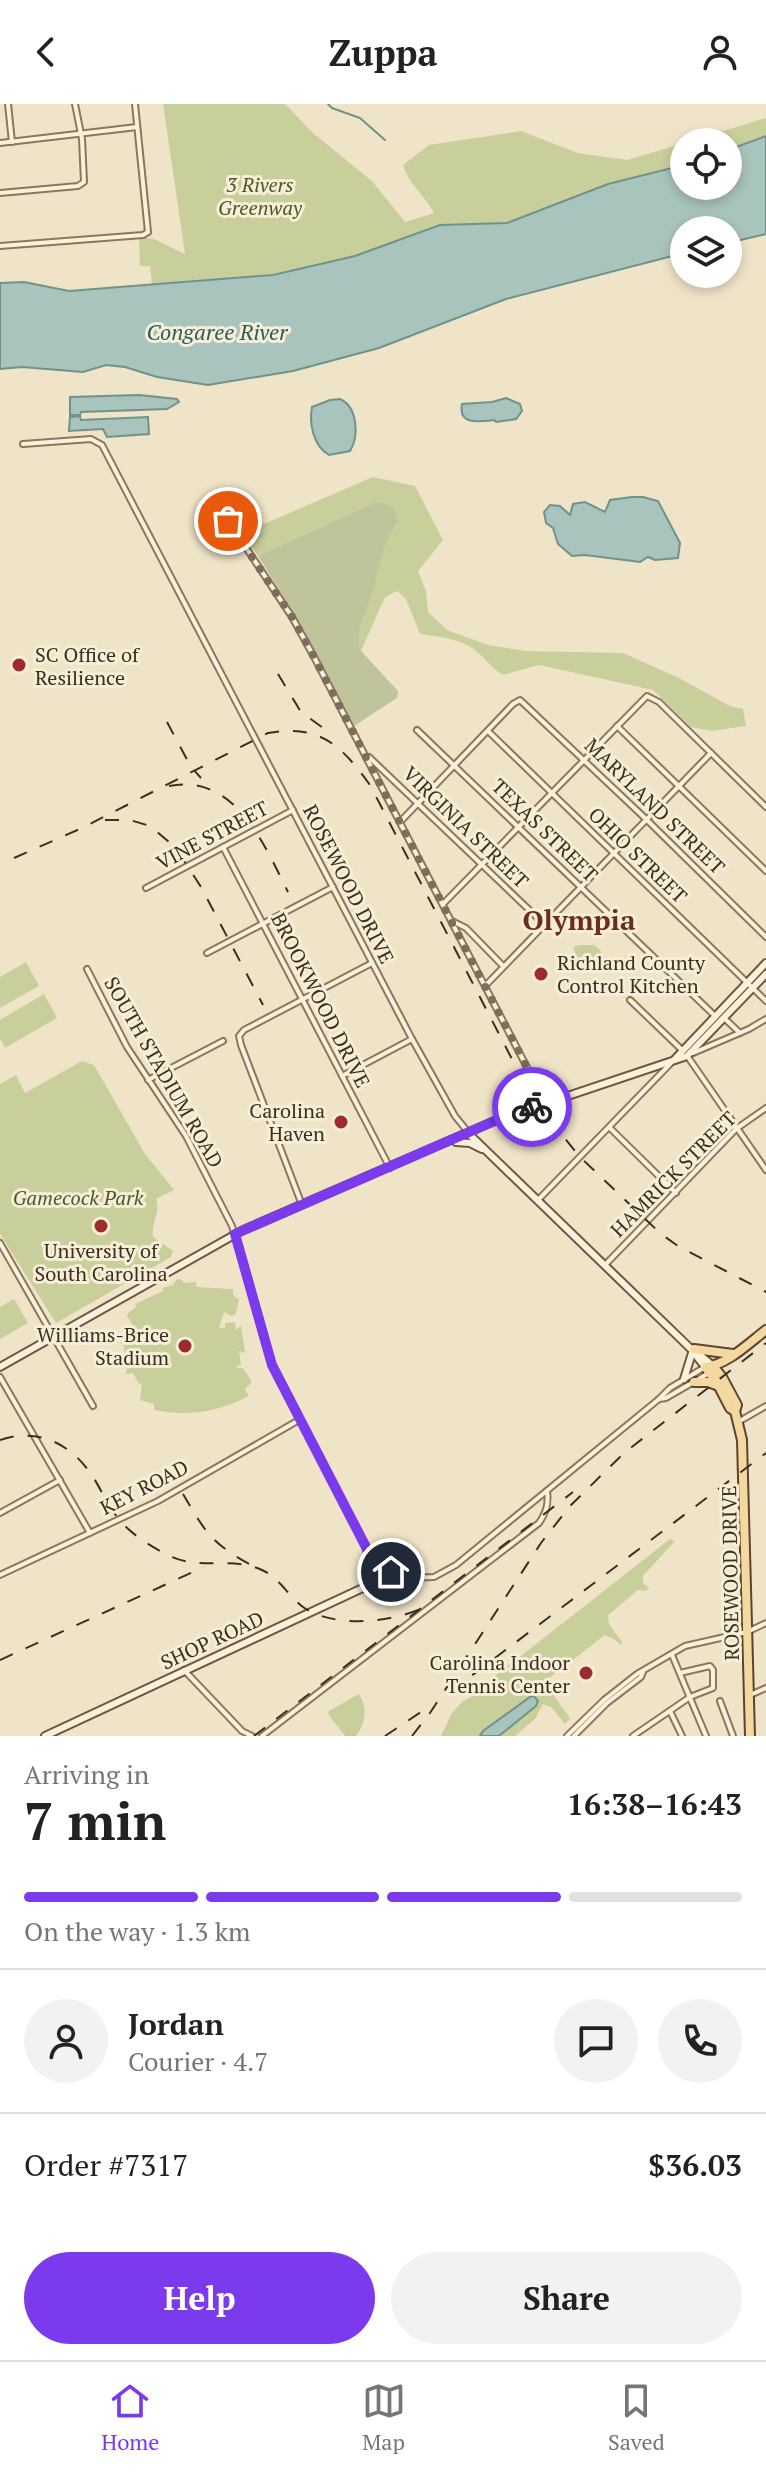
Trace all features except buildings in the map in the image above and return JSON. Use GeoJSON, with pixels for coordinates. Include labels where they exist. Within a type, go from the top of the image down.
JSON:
{"type":"FeatureCollection","features":[{"type":"Feature","properties":{"kind":"main road"},"geometry":{"type":"LineString","coordinates":[[0,1367],[235,1234],[499,1119],[671,1063],[720,1019],[766,963]]}},
{"type":"Feature","properties":{"kind":"main road"},"geometry":{"type":"LineString","coordinates":[[750,985],[766,974]]}},
{"type":"Feature","properties":{"kind":"main road"},"geometry":{"type":"LineString","coordinates":[[685,1053],[703,1045],[720,1019]]}},
{"type":"Feature","properties":{"kind":"main road","name":"ROSEWOOD DRIVE"},"geometry":{"type":"LineString","coordinates":[[469,1134],[692,1350],[737,1405],[735,1411],[745,1478],[750,1736]]}},
{"type":"Feature","properties":{"kind":"main road"},"geometry":{"type":"LineString","coordinates":[[448,1142],[465,1141],[486,1151]]}},
{"type":"Feature","properties":{"kind":"main road"},"geometry":{"type":"LineString","coordinates":[[709,1369],[766,1330]]}},
{"type":"Feature","properties":{"kind":"main road"},"geometry":{"type":"LineString","coordinates":[[692,1350],[733,1354],[725,1367],[722,1384],[689,1380],[692,1350]]}},
{"type":"Feature","properties":{"kind":"main road","name":"SHOP ROAD"},"geometry":{"type":"LineString","coordinates":[[45,1736],[368,1586],[391,1572]]}},
{"type":"Feature","properties":{"kind":"street"},"geometry":{"type":"LineString","coordinates":[[8,104],[12,142]]}},
{"type":"Feature","properties":{"kind":"street"},"geometry":{"type":"LineString","coordinates":[[0,193],[81,185],[85,178],[75,104]]}},
{"type":"Feature","properties":{"kind":"street"},"geometry":{"type":"LineString","coordinates":[[0,246],[150,232],[135,104]]}},
{"type":"Feature","properties":{"kind":"street"},"geometry":{"type":"LineString","coordinates":[[0,143],[137,127]]}},
{"type":"Feature","properties":{"kind":"street","name":"ROSEWOOD DRIVE"},"geometry":{"type":"LineString","coordinates":[[23,444],[91,439],[102,445],[412,1039],[455,1116],[469,1134]]}},
{"type":"Feature","properties":{"kind":"street"},"geometry":{"type":"LineString","coordinates":[[219,507],[292,617],[545,1102]]}},
{"type":"Feature","properties":{"kind":"street"},"geometry":{"type":"LineString","coordinates":[[443,904],[647,696],[659,702],[766,807]]}},
{"type":"Feature","properties":{"kind":"street","name":"MARYLAND STREET"},"geometry":{"type":"LineString","coordinates":[[488,731],[520,700],[766,937]]}},
{"type":"Feature","properties":{"kind":"street"},"geometry":{"type":"LineString","coordinates":[[617,726],[766,871]]}},
{"type":"Feature","properties":{"kind":"street","name":"TEXAS STREET"},"geometry":{"type":"LineString","coordinates":[[417,730],[720,1019],[740,1033]]}},
{"type":"Feature","properties":{"kind":"street"},"geometry":{"type":"LineString","coordinates":[[400,822],[488,731]]}},
{"type":"Feature","properties":{"kind":"street","name":"OHIO STREET"},"geometry":{"type":"LineString","coordinates":[[488,731],[766,1001]]}},
{"type":"Feature","properties":{"kind":"street"},"geometry":{"type":"LineString","coordinates":[[486,985],[711,753]]}},
{"type":"Feature","properties":{"kind":"street","name":"VIRGINIA STREET"},"geometry":{"type":"LineString","coordinates":[[366,754],[544,924]]}},
{"type":"Feature","properties":{"kind":"street"},"geometry":{"type":"LineString","coordinates":[[759,800],[764,796]]}},
{"type":"Feature","properties":{"kind":"street","name":"VINE STREET"},"geometry":{"type":"LineString","coordinates":[[146,888],[293,810]]}},
{"type":"Feature","properties":{"kind":"street","name":"BROOKWOOD DRIVE"},"geometry":{"type":"LineString","coordinates":[[223,847],[390,1168]]}},
{"type":"Feature","properties":{"kind":"street"},"geometry":{"type":"LineString","coordinates":[[207,953],[333,887]]}},
{"type":"Feature","properties":{"kind":"street"},"geometry":{"type":"LineString","coordinates":[[452,921],[466,928],[503,966]]}},
{"type":"Feature","properties":{"kind":"street"},"geometry":{"type":"LineString","coordinates":[[302,1205],[239,1036],[244,1030],[372,963]]}},
{"type":"Feature","properties":{"kind":"street","name":"SOUTH STADIUM ROAD"},"geometry":{"type":"LineString","coordinates":[[87,969],[127,1047],[186,1136],[235,1234],[268,1354],[366,1546]]}},
{"type":"Feature","properties":{"kind":"street"},"geometry":{"type":"LineString","coordinates":[[630,1000],[685,1053],[766,1170]]}},
{"type":"Feature","properties":{"kind":"street"},"geometry":{"type":"LineString","coordinates":[[703,1045],[740,1033],[766,1019]]}},
{"type":"Feature","properties":{"kind":"street"},"geometry":{"type":"LineString","coordinates":[[342,1076],[412,1039]]}},
{"type":"Feature","properties":{"kind":"street"},"geometry":{"type":"LineString","coordinates":[[148,1080],[223,1041]]}},
{"type":"Feature","properties":{"kind":"street"},"geometry":{"type":"LineString","coordinates":[[538,1200],[671,1063]]}},
{"type":"Feature","properties":{"kind":"street","name":"HAMRICK STREET"},"geometry":{"type":"LineString","coordinates":[[605,1265],[736,1129],[766,1108]]}},
{"type":"Feature","properties":{"kind":"street"},"geometry":{"type":"LineString","coordinates":[[610,1128],[676,1193]]}},
{"type":"Feature","properties":{"kind":"street"},"geometry":{"type":"LineString","coordinates":[[0,1243],[93,1406]]}},
{"type":"Feature","properties":{"kind":"street"},"geometry":{"type":"LineString","coordinates":[[368,1586],[390,1582],[412,1583],[456,1565],[670,1388],[709,1369]]}},
{"type":"Feature","properties":{"kind":"street"},"geometry":{"type":"LineString","coordinates":[[659,1399],[666,1398],[709,1369]]}},
{"type":"Feature","properties":{"kind":"street"},"geometry":{"type":"LineString","coordinates":[[0,1377],[90,1533]]}},
{"type":"Feature","properties":{"kind":"street"},"geometry":{"type":"LineString","coordinates":[[738,1422],[766,1406]]}},
{"type":"Feature","properties":{"kind":"street","name":"KEY ROAD"},"geometry":{"type":"LineString","coordinates":[[0,1575],[158,1501],[299,1420]]}},
{"type":"Feature","properties":{"kind":"street"},"geometry":{"type":"LineString","coordinates":[[0,1513],[60,1480]]}},
{"type":"Feature","properties":{"kind":"street"},"geometry":{"type":"LineString","coordinates":[[262,1736],[539,1523],[546,1513],[549,1500],[547,1491]]}},
{"type":"Feature","properties":{"kind":"street"},"geometry":{"type":"LineString","coordinates":[[366,1546],[373,1557],[391,1572],[409,1578],[430,1577]]}},
{"type":"Feature","properties":{"kind":"street"},"geometry":{"type":"LineString","coordinates":[[366,1546],[367,1557],[376,1576],[368,1586]]}},
{"type":"Feature","properties":{"kind":"street"},"geometry":{"type":"LineString","coordinates":[[567,1736],[604,1700],[637,1674],[685,1646],[747,1632],[766,1623]]}},
{"type":"Feature","properties":{"kind":"street"},"geometry":{"type":"LineString","coordinates":[[672,1655],[706,1736]]}},
{"type":"Feature","properties":{"kind":"street"},"geometry":{"type":"LineString","coordinates":[[633,1736],[690,1697],[713,1688],[712,1667],[707,1665],[680,1673]]}},
{"type":"Feature","properties":{"kind":"street"},"geometry":{"type":"LineString","coordinates":[[184,1670],[242,1731],[252,1736]]}},
{"type":"Feature","properties":{"kind":"street"},"geometry":{"type":"LineString","coordinates":[[574,1736],[643,1672]]}},
{"type":"Feature","properties":{"kind":"street"},"geometry":{"type":"LineString","coordinates":[[749,1696],[766,1688]]}},
{"type":"Feature","properties":{"kind":"street"},"geometry":{"type":"LineString","coordinates":[[720,1701],[733,1736]]}},
{"type":"Feature","properties":{"kind":"street"},"geometry":{"type":"LineString","coordinates":[[670,1711],[682,1736]]}},
{"type":"Feature","properties":{"kind":"green space","name":"3 Rivers Greenway"},"geometry":{"type":"Polygon","coordinates":[[[163,104],[285,104],[313,133],[372,181],[405,222],[434,213],[403,165],[429,145],[521,131],[578,153],[627,160],[670,147],[670,168],[608,184],[505,223],[440,225],[355,256],[270,275],[152,284],[150,266],[140,266],[139,237],[154,239],[185,254],[163,104]]]}},
{"type":"Feature","properties":{"kind":"green space"},"geometry":{"type":"Polygon","coordinates":[[[766,118],[766,136],[742,145],[742,128],[733,128],[766,118]]]}},
{"type":"Feature","properties":{"kind":"green space"},"geometry":{"type":"Polygon","coordinates":[[[373,477],[415,486],[443,540],[418,571],[426,591],[428,612],[447,630],[488,645],[525,651],[623,653],[679,678],[730,706],[743,709],[746,726],[712,731],[691,727],[653,690],[539,665],[503,675],[476,651],[460,642],[420,634],[406,599],[397,591],[385,597],[361,651],[359,630],[384,548],[397,525],[381,502],[258,556],[243,533],[373,477]]]}},
{"type":"Feature","properties":{"kind":"green space"},"geometry":{"type":"Polygon","coordinates":[[[381,502],[394,509],[398,522],[384,548],[359,630],[359,645],[398,691],[397,698],[354,726],[300,623],[258,556],[381,502]]]}},
{"type":"Feature","properties":{"kind":"green space"},"geometry":{"type":"Polygon","coordinates":[[[594,945],[607,961],[588,972],[584,971],[573,948],[594,945]]]}},
{"type":"Feature","properties":{"kind":"green space"},"geometry":{"type":"Polygon","coordinates":[[[26,962],[39,986],[0,1008],[0,977],[26,962]]]}},
{"type":"Feature","properties":{"kind":"green space"},"geometry":{"type":"Polygon","coordinates":[[[44,994],[57,1018],[5,1048],[0,1038],[0,1020],[44,994]]]}},
{"type":"Feature","properties":{"kind":"green space","name":"Gamecock Park"},"geometry":{"type":"Polygon","coordinates":[[[82,1061],[94,1065],[145,1154],[174,1190],[156,1199],[153,1232],[153,1237],[173,1251],[171,1257],[56,1323],[0,1234],[0,1084],[16,1075],[25,1093],[82,1061]]]}},
{"type":"Feature","properties":{"kind":"green space","name":"Williams-Brice Stadium"},"geometry":{"type":"Polygon","coordinates":[[[180,1279],[185,1283],[196,1282],[196,1287],[233,1289],[233,1295],[239,1300],[236,1313],[232,1316],[224,1312],[219,1328],[225,1328],[225,1323],[235,1322],[236,1330],[241,1326],[245,1352],[239,1350],[241,1365],[237,1368],[243,1368],[252,1382],[245,1389],[249,1396],[226,1406],[191,1413],[154,1410],[154,1404],[140,1400],[142,1383],[139,1384],[133,1373],[125,1374],[124,1346],[120,1343],[128,1338],[131,1328],[135,1329],[127,1316],[136,1307],[135,1304],[180,1279]]]}},
{"type":"Feature","properties":{"kind":"green space"},"geometry":{"type":"Polygon","coordinates":[[[14,1299],[28,1323],[0,1339],[0,1307],[14,1299]]]}},
{"type":"Feature","properties":{"kind":"green space"},"geometry":{"type":"Polygon","coordinates":[[[670,1539],[675,1541],[643,1576],[643,1583],[649,1588],[646,1591],[638,1590],[608,1615],[609,1624],[621,1645],[605,1635],[548,1679],[546,1685],[570,1718],[565,1724],[551,1707],[543,1704],[535,1719],[515,1736],[441,1736],[452,1713],[462,1702],[670,1539]]]}},
{"type":"Feature","properties":{"kind":"green space"},"geometry":{"type":"Polygon","coordinates":[[[359,1694],[365,1710],[364,1721],[356,1736],[345,1736],[328,1714],[329,1711],[359,1694]]]}},
{"type":"Feature","properties":{"kind":"water","name":"Congaree River"},"geometry":{"type":"Polygon","coordinates":[[[766,136],[766,234],[742,240],[742,216],[670,216],[670,257],[506,299],[379,348],[293,371],[208,385],[106,365],[83,372],[22,367],[0,369],[0,283],[24,282],[69,291],[273,275],[355,256],[440,225],[507,223],[608,184],[670,168],[670,200],[742,200],[742,145],[766,136]]]}},
{"type":"Feature","properties":{"kind":"water"},"geometry":{"type":"Polygon","coordinates":[[[139,395],[177,399],[179,402],[167,409],[70,415],[70,397],[139,395]]]}},
{"type":"Feature","properties":{"kind":"water"},"geometry":{"type":"Polygon","coordinates":[[[506,398],[520,404],[522,411],[516,419],[470,421],[463,416],[462,404],[506,398]]]}},
{"type":"Feature","properties":{"kind":"water"},"geometry":{"type":"Polygon","coordinates":[[[340,399],[353,415],[355,438],[350,451],[329,455],[319,446],[313,434],[312,407],[340,399]]]}},
{"type":"Feature","properties":{"kind":"water"},"geometry":{"type":"Polygon","coordinates":[[[80,416],[81,420],[148,417],[149,434],[107,437],[103,429],[69,431],[70,417],[80,416]]]}},
{"type":"Feature","properties":{"kind":"water"},"geometry":{"type":"Polygon","coordinates":[[[632,497],[658,501],[680,543],[678,558],[655,560],[648,557],[640,562],[572,556],[558,544],[553,528],[546,523],[544,512],[550,505],[560,506],[570,515],[573,504],[585,502],[605,512],[610,500],[632,497]]]}},
{"type":"Feature","properties":{"kind":"water"},"geometry":{"type":"Polygon","coordinates":[[[534,1696],[538,1701],[536,1706],[499,1736],[480,1736],[483,1731],[534,1696]]]}},
{"type":"Feature","properties":{"kind":"waterway"},"geometry":{"type":"LineString","coordinates":[[328,104],[360,118],[385,140]]}},
{"type":"Feature","properties":{"kind":"railway"},"geometry":{"type":"LineString","coordinates":[[278,674],[301,712],[330,733]]}},
{"type":"Feature","properties":{"kind":"railway"},"geometry":{"type":"LineString","coordinates":[[167,722],[191,767],[201,778]]}},
{"type":"Feature","properties":{"kind":"railway"},"geometry":{"type":"LineString","coordinates":[[14,858],[82,828],[268,733],[302,732],[328,741],[349,759],[370,785],[513,1061],[558,1130],[580,1157],[661,1234],[766,1292]]}},
{"type":"Feature","properties":{"kind":"railway"},"geometry":{"type":"LineString","coordinates":[[169,786],[192,785],[212,790],[229,801],[257,834],[288,892]]}},
{"type":"Feature","properties":{"kind":"railway"},"geometry":{"type":"LineString","coordinates":[[105,820],[130,820],[150,826],[175,847],[201,887],[263,1005]]}},
{"type":"Feature","properties":{"kind":"railway"},"geometry":{"type":"LineString","coordinates":[[412,1736],[541,1543],[570,1506],[624,1453],[766,1343]]}},
{"type":"Feature","properties":{"kind":"railway"},"geometry":{"type":"LineString","coordinates":[[0,1440],[41,1437],[64,1447],[85,1465],[112,1510],[125,1525],[149,1545],[175,1558],[188,1562],[237,1564],[262,1570],[303,1607],[329,1618],[377,1620],[420,1609]]}},
{"type":"Feature","properties":{"kind":"railway"},"geometry":{"type":"LineString","coordinates":[[450,1692],[766,1453]]}},
{"type":"Feature","properties":{"kind":"railway"},"geometry":{"type":"LineString","coordinates":[[254,1736],[573,1492]]}},
{"type":"Feature","properties":{"kind":"railway"},"geometry":{"type":"LineString","coordinates":[[183,1494],[210,1535],[249,1564]]}},
{"type":"Feature","properties":{"kind":"railway"},"geometry":{"type":"LineString","coordinates":[[0,1660],[204,1567]]}},
{"type":"Feature","properties":{"kind":"railway"},"geometry":{"type":"LineString","coordinates":[[385,1736],[427,1708]]}},
{"type":"Feature","properties":{"kind":"way so far"},"geometry":{"type":"LineString","coordinates":[[228,521],[292,617],[486,985],[545,1102],[532,1107]]}},
{"type":"Feature","properties":{"kind":"place","name":"SC Office of Resilience"},"geometry":{"type":"Point","coordinates":[19,665]}},
{"type":"Feature","properties":{"kind":"place","name":"Richland County Control Kitchen"},"geometry":{"type":"Point","coordinates":[541,974]}},
{"type":"Feature","properties":{"kind":"place","name":"Carolina Haven"},"geometry":{"type":"Point","coordinates":[341,1122]}},
{"type":"Feature","properties":{"kind":"place","name":"University of South Carolina"},"geometry":{"type":"Point","coordinates":[101,1226]}},
{"type":"Feature","properties":{"kind":"place","name":"Williams-Brice Stadium"},"geometry":{"type":"Point","coordinates":[185,1346]}},
{"type":"Feature","properties":{"kind":"place","name":"Carolina Indoor Tennis Center"},"geometry":{"type":"Point","coordinates":[586,1673]}},
{"type":"Feature","properties":{"kind":"district","name":"Olympia"},"geometry":{"type":"Point","coordinates":[579,919]}},
{"type":"Feature","properties":{"kind":"route"},"geometry":{"type":"LineString","coordinates":[[391,1572],[368,1551],[275,1372],[235,1234],[532,1107]]}}]}
